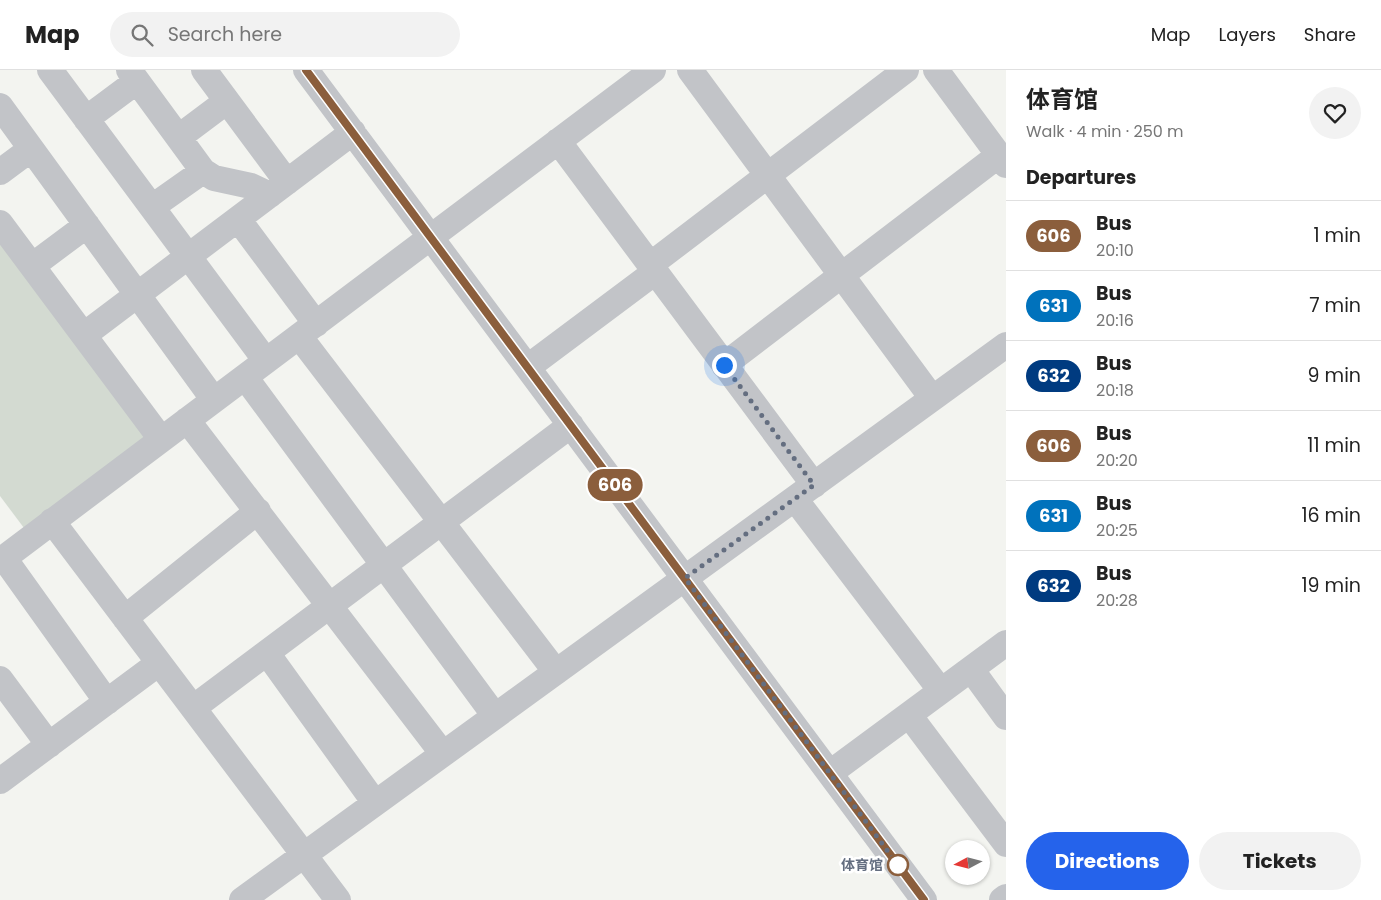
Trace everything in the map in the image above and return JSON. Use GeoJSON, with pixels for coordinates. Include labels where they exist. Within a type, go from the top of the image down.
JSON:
{"type":"FeatureCollection","features":[{"type":"Feature","properties":{"kind":"street"},"geometry":{"type":"LineString","coordinates":[[50,70],[266,361]]}},
{"type":"Feature","properties":{"kind":"street"},"geometry":{"type":"LineString","coordinates":[[204,70],[227,101],[278,188]]}},
{"type":"Feature","properties":{"kind":"street"},"geometry":{"type":"LineString","coordinates":[[306,70],[924,900]]}},
{"type":"Feature","properties":{"kind":"street"},"geometry":{"type":"LineString","coordinates":[[106,702],[2,559],[654,70]]}},
{"type":"Feature","properties":{"kind":"street"},"geometry":{"type":"LineString","coordinates":[[690,70],[932,398]]}},
{"type":"Feature","properties":{"kind":"street"},"geometry":{"type":"LineString","coordinates":[[528,367],[768,176],[906,70]]}},
{"type":"Feature","properties":{"kind":"street"},"geometry":{"type":"LineString","coordinates":[[724,365],[841,275],[1002,160],[936,70]]}},
{"type":"Feature","properties":{"kind":"street"},"geometry":{"type":"LineString","coordinates":[[86,119],[133,76],[203,171],[214,178],[251,186],[278,188]]}},
{"type":"Feature","properties":{"kind":"street"},"geometry":{"type":"LineString","coordinates":[[179,138],[227,101]]}},
{"type":"Feature","properties":{"kind":"street"},"geometry":{"type":"LineString","coordinates":[[0,106],[214,400]]}},
{"type":"Feature","properties":{"kind":"street"},"geometry":{"type":"LineString","coordinates":[[84,335],[353,132]]}},
{"type":"Feature","properties":{"kind":"street"},"geometry":{"type":"LineString","coordinates":[[558,141],[724,365],[804,492],[941,691]]}},
{"type":"Feature","properties":{"kind":"street"},"geometry":{"type":"LineString","coordinates":[[0,172],[31,149]]}},
{"type":"Feature","properties":{"kind":"street"},"geometry":{"type":"LineString","coordinates":[[152,207],[203,171]]}},
{"type":"Feature","properties":{"kind":"street"},"geometry":{"type":"LineString","coordinates":[[238,219],[307,330],[442,522],[556,672]]}},
{"type":"Feature","properties":{"kind":"street"},"geometry":{"type":"LineString","coordinates":[[0,223],[161,439]]}},
{"type":"Feature","properties":{"kind":"street"},"geometry":{"type":"LineString","coordinates":[[32,266],[87,225]]}},
{"type":"Feature","properties":{"kind":"street"},"geometry":{"type":"LineString","coordinates":[[242,900],[1006,345]]}},
{"type":"Feature","properties":{"kind":"street"},"geometry":{"type":"LineString","coordinates":[[245,376],[495,716]]}},
{"type":"Feature","properties":{"kind":"street"},"geometry":{"type":"LineString","coordinates":[[188,420],[443,754]]}},
{"type":"Feature","properties":{"kind":"street"},"geometry":{"type":"LineString","coordinates":[[193,708],[571,425]]}},
{"type":"Feature","properties":{"kind":"street"},"geometry":{"type":"LineString","coordinates":[[125,618],[258,512]]}},
{"type":"Feature","properties":{"kind":"street"},"geometry":{"type":"LineString","coordinates":[[52,521],[338,900]]}},
{"type":"Feature","properties":{"kind":"street"},"geometry":{"type":"LineString","coordinates":[[830,774],[1006,643]]}},
{"type":"Feature","properties":{"kind":"street"},"geometry":{"type":"LineString","coordinates":[[267,653],[375,803]]}},
{"type":"Feature","properties":{"kind":"street"},"geometry":{"type":"LineString","coordinates":[[0,781],[159,663]]}},
{"type":"Feature","properties":{"kind":"street"},"geometry":{"type":"LineString","coordinates":[[970,669],[1006,717]]}},
{"type":"Feature","properties":{"kind":"street"},"geometry":{"type":"LineString","coordinates":[[0,679],[49,744]]}},
{"type":"Feature","properties":{"kind":"street"},"geometry":{"type":"LineString","coordinates":[[909,714],[1006,844]]}},
{"type":"Feature","properties":{"kind":"street"},"geometry":{"type":"LineString","coordinates":[[1002,900],[1006,897]]}},
{"type":"Feature","properties":{"kind":"shaded area"},"geometry":{"type":"Polygon","coordinates":[[[0,241],[146,436],[24,528],[0,496],[0,241]]]}},
{"type":"Feature","properties":{"kind":"bus line","name":"606"},"geometry":{"type":"LineString","coordinates":[[306,70],[924,900]]}},
{"type":"Feature","properties":{"kind":"place","name":"体育馆"},"geometry":{"type":"Point","coordinates":[898,865]}},
{"type":"Feature","properties":{"kind":"route"},"geometry":{"type":"LineString","coordinates":[[724,365],[814,485],[685,578],[898,865]]}}]}
